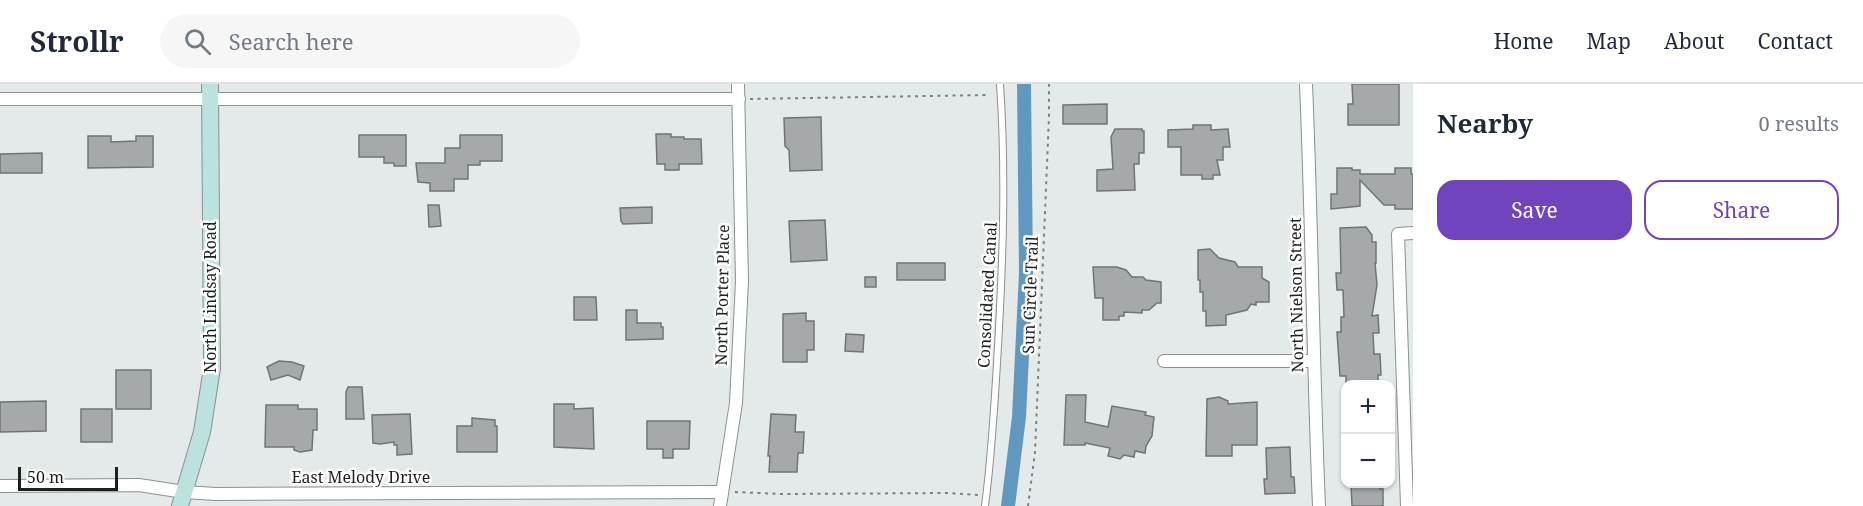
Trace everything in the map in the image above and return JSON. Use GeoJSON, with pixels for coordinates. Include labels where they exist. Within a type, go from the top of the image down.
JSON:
{"type":"FeatureCollection","features":[{"type":"Feature","properties":{"kind":"main road","name":"North Lindsay Road"},"geometry":{"type":"LineString","coordinates":[[182,499],[202,432],[212,368],[210,92]]}},
{"type":"Feature","properties":{"kind":"street","name":"North Porter Place"},"geometry":{"type":"LineString","coordinates":[[720,506],[736,403],[742,281],[738,84]]}},
{"type":"Feature","properties":{"kind":"street","name":"North Nielson Street"},"geometry":{"type":"LineString","coordinates":[[1306,84],[1311,198],[1312,361],[1319,506]]}},
{"type":"Feature","properties":{"kind":"street"},"geometry":{"type":"LineString","coordinates":[[0,99],[210,92],[739,99]]}},
{"type":"Feature","properties":{"kind":"street"},"geometry":{"type":"LineString","coordinates":[[1407,506],[1408,405],[1398,234],[1413,233]]}},
{"type":"Feature","properties":{"kind":"street"},"geometry":{"type":"LineString","coordinates":[[1164,361],[1312,361]]}},
{"type":"Feature","properties":{"kind":"street","name":"East Melody Drive"},"geometry":{"type":"LineString","coordinates":[[0,486],[139,485],[182,499],[216,494],[722,492]]}},
{"type":"Feature","properties":{"kind":"lane","name":"Consolidated Canal"},"geometry":{"type":"LineString","coordinates":[[985,506],[991,460],[1003,253],[1005,178],[1000,84]]}},
{"type":"Feature","properties":{"kind":"path","name":"Sun Circle Trail"},"geometry":{"type":"LineString","coordinates":[[1028,506],[1036,441],[1049,84]]}},
{"type":"Feature","properties":{"kind":"path"},"geometry":{"type":"LineString","coordinates":[[739,99],[987,94]]}},
{"type":"Feature","properties":{"kind":"path"},"geometry":{"type":"LineString","coordinates":[[722,492],[949,493],[987,496]]}},
{"type":"Feature","properties":{"kind":"building"},"geometry":{"type":"Polygon","coordinates":[[[1352,84],[1399,84],[1399,125],[1348,125],[1348,104],[1353,104],[1352,84]]]}},
{"type":"Feature","properties":{"kind":"building"},"geometry":{"type":"Polygon","coordinates":[[[1107,104],[1107,124],[1063,124],[1063,105],[1107,104]]]}},
{"type":"Feature","properties":{"kind":"building"},"geometry":{"type":"Polygon","coordinates":[[[821,117],[822,170],[790,171],[789,150],[785,146],[784,118],[821,117]]]}},
{"type":"Feature","properties":{"kind":"building"},"geometry":{"type":"Polygon","coordinates":[[[1193,125],[1211,125],[1211,130],[1228,129],[1230,147],[1223,147],[1223,160],[1217,160],[1220,175],[1213,175],[1213,179],[1202,179],[1202,175],[1181,175],[1181,147],[1168,147],[1168,130],[1193,129],[1193,125]]]}},
{"type":"Feature","properties":{"kind":"building"},"geometry":{"type":"Polygon","coordinates":[[[1115,129],[1142,129],[1144,131],[1144,153],[1139,153],[1139,164],[1134,164],[1135,190],[1097,191],[1097,170],[1113,169],[1111,137],[1115,129]]]}},
{"type":"Feature","properties":{"kind":"building"},"geometry":{"type":"Polygon","coordinates":[[[656,134],[671,134],[671,137],[684,137],[684,139],[701,139],[702,164],[679,164],[679,170],[665,170],[665,164],[657,164],[656,134]]]}},
{"type":"Feature","properties":{"kind":"building"},"geometry":{"type":"Polygon","coordinates":[[[359,135],[406,135],[406,166],[384,163],[384,157],[359,157],[359,135]]]}},
{"type":"Feature","properties":{"kind":"building"},"geometry":{"type":"Polygon","coordinates":[[[460,135],[502,135],[502,161],[480,161],[480,165],[468,165],[468,179],[454,179],[454,191],[430,191],[430,183],[418,182],[416,163],[445,163],[445,148],[460,148],[460,135]]]}},
{"type":"Feature","properties":{"kind":"building"},"geometry":{"type":"Polygon","coordinates":[[[88,136],[111,136],[111,142],[136,141],[136,136],[153,136],[153,167],[88,168],[88,136]]]}},
{"type":"Feature","properties":{"kind":"building"},"geometry":{"type":"Polygon","coordinates":[[[42,153],[42,173],[0,173],[0,154],[42,153]]]}},
{"type":"Feature","properties":{"kind":"building"},"geometry":{"type":"Polygon","coordinates":[[[1337,168],[1360,170],[1360,174],[1395,174],[1395,168],[1411,168],[1413,209],[1395,209],[1395,205],[1384,205],[1360,180],[1360,206],[1331,209],[1331,194],[1337,194],[1337,168]]]}},
{"type":"Feature","properties":{"kind":"building"},"geometry":{"type":"Polygon","coordinates":[[[428,205],[439,205],[441,226],[429,227],[428,205]]]}},
{"type":"Feature","properties":{"kind":"building"},"geometry":{"type":"Polygon","coordinates":[[[652,207],[652,223],[623,224],[621,221],[620,208],[652,207]]]}},
{"type":"Feature","properties":{"kind":"building"},"geometry":{"type":"Polygon","coordinates":[[[825,220],[827,260],[791,262],[789,221],[825,220]]]}},
{"type":"Feature","properties":{"kind":"building"},"geometry":{"type":"Polygon","coordinates":[[[1366,227],[1372,235],[1372,242],[1376,242],[1377,285],[1372,316],[1378,315],[1379,333],[1373,333],[1374,354],[1380,354],[1381,375],[1378,375],[1378,380],[1346,380],[1346,376],[1340,376],[1337,332],[1341,332],[1341,317],[1344,317],[1343,290],[1337,290],[1336,273],[1341,273],[1340,228],[1366,227]]]}},
{"type":"Feature","properties":{"kind":"building"},"geometry":{"type":"Polygon","coordinates":[[[1210,249],[1219,258],[1235,262],[1238,267],[1262,267],[1262,278],[1269,282],[1269,302],[1256,302],[1256,305],[1251,304],[1247,310],[1226,315],[1226,325],[1206,326],[1203,292],[1200,292],[1200,280],[1198,280],[1198,250],[1210,249]]]}},
{"type":"Feature","properties":{"kind":"building"},"geometry":{"type":"Polygon","coordinates":[[[897,263],[945,263],[945,280],[897,280],[897,263]]]}},
{"type":"Feature","properties":{"kind":"building"},"geometry":{"type":"Polygon","coordinates":[[[1093,267],[1117,267],[1126,270],[1132,277],[1143,277],[1146,280],[1161,282],[1161,303],[1157,303],[1149,310],[1142,310],[1142,313],[1124,312],[1124,316],[1119,316],[1119,320],[1103,320],[1103,298],[1095,298],[1093,267]]]}},
{"type":"Feature","properties":{"kind":"building"},"geometry":{"type":"Polygon","coordinates":[[[865,277],[876,277],[876,287],[865,287],[865,277]]]}},
{"type":"Feature","properties":{"kind":"building"},"geometry":{"type":"Polygon","coordinates":[[[574,297],[596,297],[597,320],[574,320],[574,297]]]}},
{"type":"Feature","properties":{"kind":"building"},"geometry":{"type":"Polygon","coordinates":[[[626,310],[637,310],[637,323],[661,323],[663,339],[626,340],[626,310]]]}},
{"type":"Feature","properties":{"kind":"building"},"geometry":{"type":"Polygon","coordinates":[[[806,313],[806,321],[814,321],[814,350],[807,350],[807,362],[783,362],[783,314],[806,313]]]}},
{"type":"Feature","properties":{"kind":"building"},"geometry":{"type":"Polygon","coordinates":[[[846,334],[864,335],[863,352],[845,351],[846,334]]]}},
{"type":"Feature","properties":{"kind":"building"},"geometry":{"type":"Polygon","coordinates":[[[279,361],[304,366],[300,380],[288,375],[271,380],[267,367],[279,361]]]}},
{"type":"Feature","properties":{"kind":"building"},"geometry":{"type":"Polygon","coordinates":[[[116,370],[151,370],[151,409],[116,409],[116,370]]]}},
{"type":"Feature","properties":{"kind":"building"},"geometry":{"type":"Polygon","coordinates":[[[348,387],[362,387],[364,419],[346,419],[348,387]]]}},
{"type":"Feature","properties":{"kind":"building"},"geometry":{"type":"Polygon","coordinates":[[[1066,395],[1086,395],[1085,422],[1108,427],[1112,406],[1146,412],[1145,415],[1154,417],[1152,436],[1145,453],[1135,451],[1134,457],[1124,455],[1120,459],[1108,456],[1110,448],[1085,443],[1085,445],[1064,445],[1066,395]]]}},
{"type":"Feature","properties":{"kind":"building"},"geometry":{"type":"Polygon","coordinates":[[[1219,397],[1228,401],[1228,404],[1257,402],[1257,445],[1232,445],[1232,456],[1206,456],[1207,399],[1219,397]]]}},
{"type":"Feature","properties":{"kind":"building"},"geometry":{"type":"Polygon","coordinates":[[[46,401],[46,431],[0,432],[0,402],[46,401]]]}},
{"type":"Feature","properties":{"kind":"building"},"geometry":{"type":"Polygon","coordinates":[[[554,404],[574,404],[574,409],[593,408],[594,449],[554,447],[554,404]]]}},
{"type":"Feature","properties":{"kind":"building"},"geometry":{"type":"Polygon","coordinates":[[[266,405],[298,405],[298,409],[317,409],[317,430],[313,430],[312,450],[300,452],[294,450],[294,447],[265,447],[266,405]]]}},
{"type":"Feature","properties":{"kind":"building"},"geometry":{"type":"Polygon","coordinates":[[[81,409],[112,409],[112,442],[81,442],[81,409]]]}},
{"type":"Feature","properties":{"kind":"building"},"geometry":{"type":"Polygon","coordinates":[[[410,414],[412,454],[397,455],[397,445],[394,445],[394,442],[373,443],[372,415],[410,414]]]}},
{"type":"Feature","properties":{"kind":"building"},"geometry":{"type":"Polygon","coordinates":[[[771,414],[796,415],[795,432],[804,432],[803,453],[798,453],[797,472],[769,472],[771,414]]]}},
{"type":"Feature","properties":{"kind":"building"},"geometry":{"type":"Polygon","coordinates":[[[472,418],[495,420],[497,452],[457,452],[457,426],[472,426],[472,418]]]}},
{"type":"Feature","properties":{"kind":"building"},"geometry":{"type":"Polygon","coordinates":[[[647,421],[690,421],[689,449],[673,449],[673,458],[663,458],[663,449],[647,449],[647,421]]]}},
{"type":"Feature","properties":{"kind":"building"},"geometry":{"type":"Polygon","coordinates":[[[1290,447],[1291,477],[1294,477],[1295,493],[1265,494],[1266,448],[1290,447]]]}},
{"type":"Feature","properties":{"kind":"building"},"geometry":{"type":"Polygon","coordinates":[[[1351,488],[1383,489],[1383,506],[1352,506],[1351,488]]]}},
{"type":"Feature","properties":{"kind":"waterway"},"geometry":{"type":"LineString","coordinates":[[1008,506],[1019,417],[1026,273],[1024,84]]}}]}
